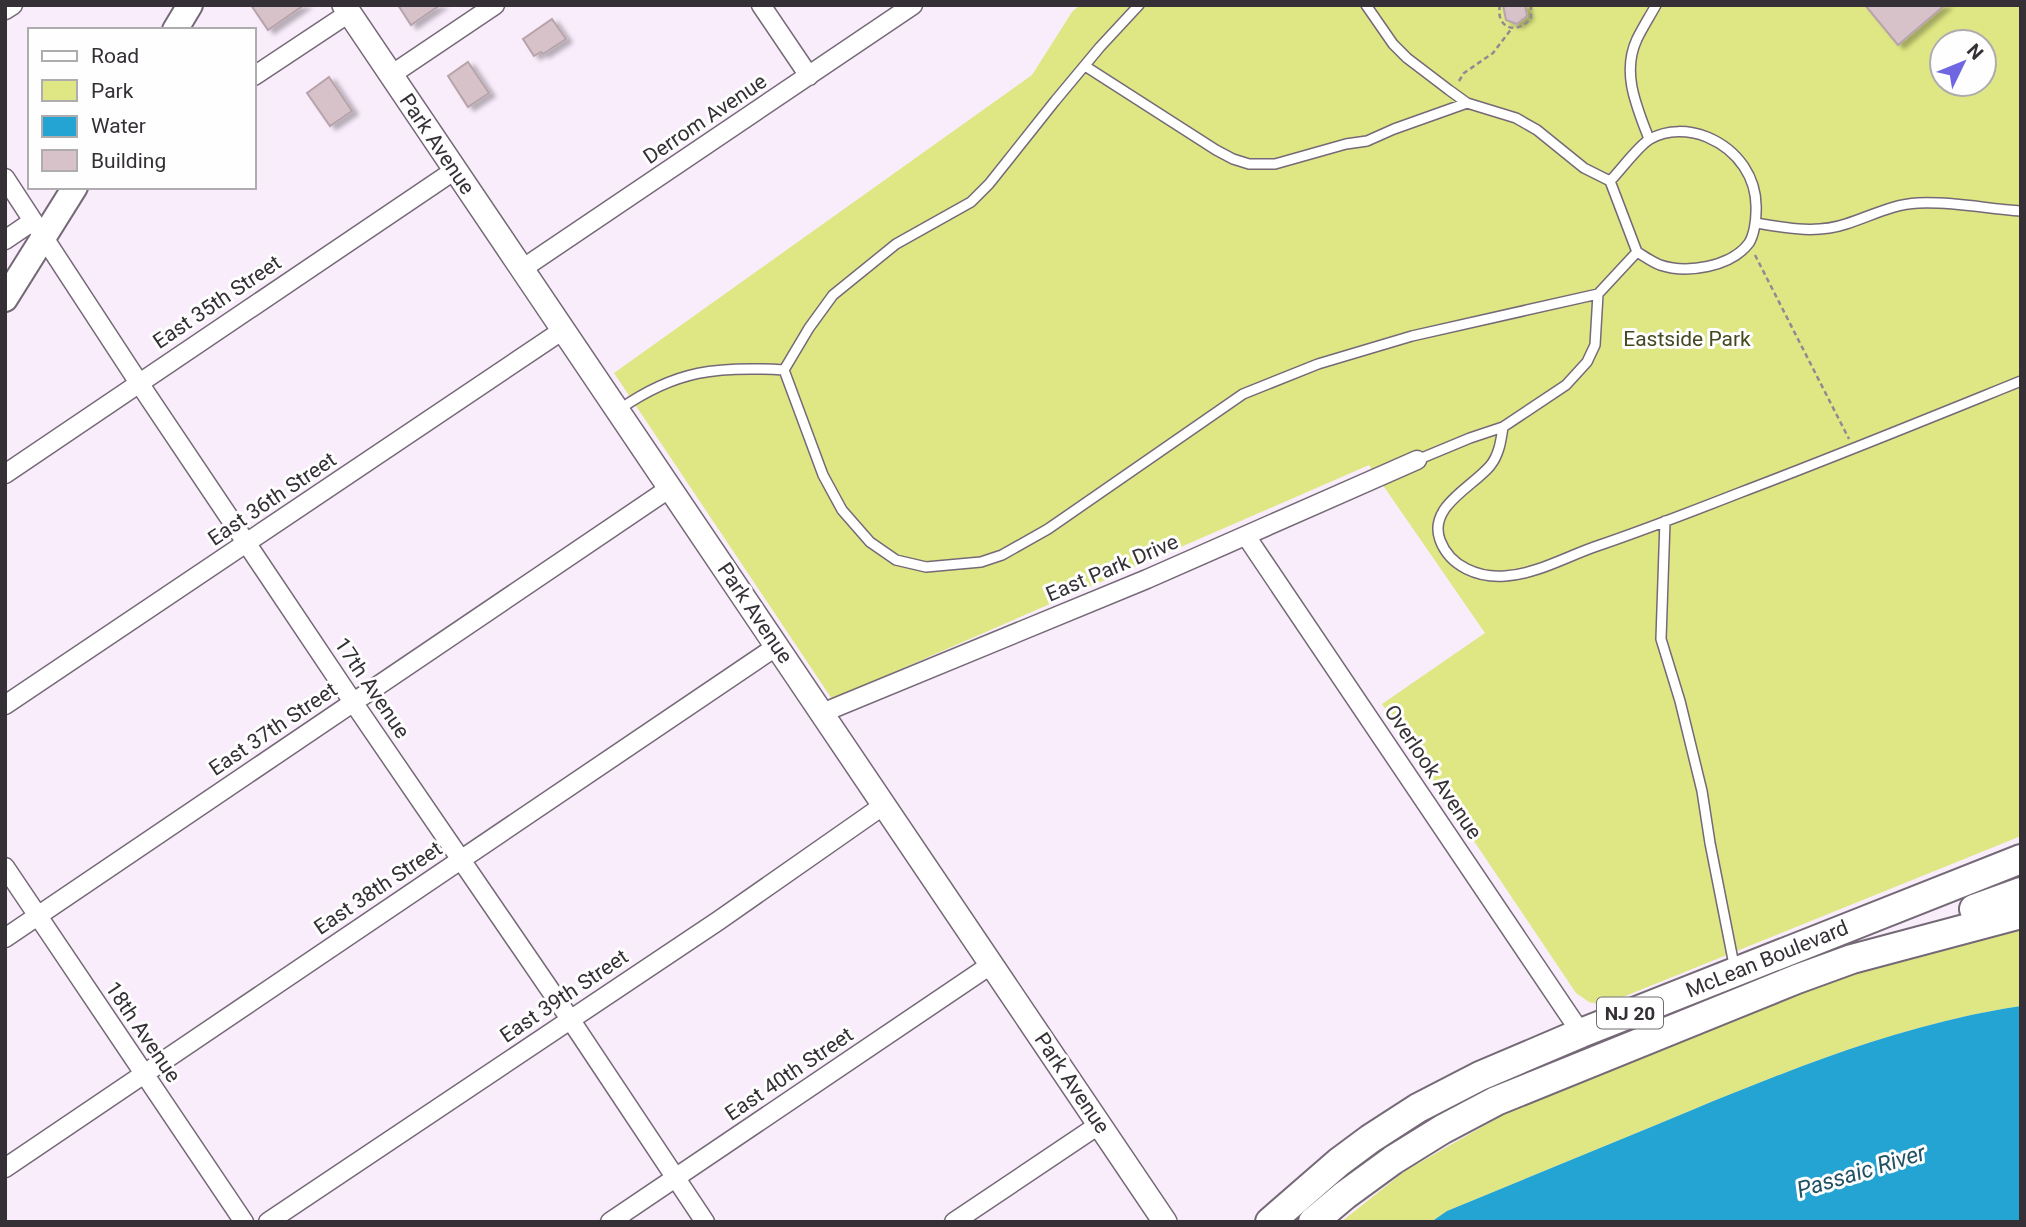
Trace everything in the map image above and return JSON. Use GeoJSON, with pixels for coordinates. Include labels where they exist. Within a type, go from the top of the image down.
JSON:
{"type":"FeatureCollection","features":[{"type":"Feature","properties":{"kind":"main road"},"geometry":{"type":"LineString","coordinates":[[176,28],[190,5]]}},
{"type":"Feature","properties":{"kind":"main road"},"geometry":{"type":"LineString","coordinates":[[5,299],[39,229],[71,194]]}},
{"type":"Feature","properties":{"kind":"main road","name":"McLean Boulevard"},"geometry":{"type":"LineString","coordinates":[[1270,1222],[1339,1162],[1370,1139],[1418,1108],[1480,1076],[1735,971],[2021,859]]}},
{"type":"Feature","properties":{"kind":"main road"},"geometry":{"type":"LineString","coordinates":[[1852,959],[1936,923],[2021,892]]}},
{"type":"Feature","properties":{"kind":"main road","name":"McLean Boulevard"},"geometry":{"type":"LineString","coordinates":[[1313,1222],[1393,1160],[1496,1101],[1852,959],[2021,914]]}},
{"type":"Feature","properties":{"kind":"street"},"geometry":{"type":"LineString","coordinates":[[5,10],[13,5]]}},
{"type":"Feature","properties":{"kind":"street"},"geometry":{"type":"LineString","coordinates":[[391,75],[495,5]]}},
{"type":"Feature","properties":{"kind":"street"},"geometry":{"type":"LineString","coordinates":[[761,5],[809,76]]}},
{"type":"Feature","properties":{"kind":"street","name":"Derrom Avenue"},"geometry":{"type":"LineString","coordinates":[[522,269],[912,5]]}},
{"type":"Feature","properties":{"kind":"street"},"geometry":{"type":"LineString","coordinates":[[256,75],[346,9]]}},
{"type":"Feature","properties":{"kind":"street","name":"Park Avenue"},"geometry":{"type":"LineString","coordinates":[[346,9],[1165,1222]]}},
{"type":"Feature","properties":{"kind":"street","name":"East 35th Street"},"geometry":{"type":"LineString","coordinates":[[5,474],[455,170]]}},
{"type":"Feature","properties":{"kind":"street","name":"17th Avenue"},"geometry":{"type":"LineString","coordinates":[[5,178],[139,383],[705,1222]]}},
{"type":"Feature","properties":{"kind":"street"},"geometry":{"type":"LineString","coordinates":[[5,240],[39,229]]}},
{"type":"Feature","properties":{"kind":"street","name":"East 36th Street"},"geometry":{"type":"LineString","coordinates":[[5,705],[563,330]]}},
{"type":"Feature","properties":{"kind":"street","name":"East Park Drive"},"geometry":{"type":"LineString","coordinates":[[822,713],[1147,579],[1417,460]]}},
{"type":"Feature","properties":{"kind":"street","name":"East 37th Street"},"geometry":{"type":"LineString","coordinates":[[5,938],[670,488]]}},
{"type":"Feature","properties":{"kind":"street","name":"Overlook Avenue"},"geometry":{"type":"LineString","coordinates":[[1246,536],[1581,1033]]}},
{"type":"Feature","properties":{"kind":"street","name":"East 38th Street"},"geometry":{"type":"LineString","coordinates":[[5,1168],[777,646]]}},
{"type":"Feature","properties":{"kind":"street","name":"East 39th Street"},"geometry":{"type":"LineString","coordinates":[[268,1222],[718,921],[884,805]]}},
{"type":"Feature","properties":{"kind":"street","name":"18th Avenue"},"geometry":{"type":"LineString","coordinates":[[5,867],[244,1222]]}},
{"type":"Feature","properties":{"kind":"street","name":"East 40th Street"},"geometry":{"type":"LineString","coordinates":[[611,1222],[992,964]]}},
{"type":"Feature","properties":{"kind":"street"},"geometry":{"type":"LineString","coordinates":[[954,1222],[1100,1124]]}},
{"type":"Feature","properties":{"kind":"lane"},"geometry":{"type":"LineString","coordinates":[[784,370],[833,295],[896,244],[971,202],[989,184],[1085,66],[1139,5]]}},
{"type":"Feature","properties":{"kind":"lane"},"geometry":{"type":"LineString","coordinates":[[1366,5],[1407,58],[1467,103],[1517,118],[1538,130],[1584,168],[1610,181],[1637,252],[1660,265],[1688,270],[1722,261],[1749,242],[1756,223],[1753,184],[1745,166],[1732,151],[1720,143],[1693,132],[1665,133],[1649,139],[1610,181]]}},
{"type":"Feature","properties":{"kind":"lane"},"geometry":{"type":"LineString","coordinates":[[1649,139],[1631,88],[1630,63],[1636,40],[1657,5]]}},
{"type":"Feature","properties":{"kind":"lane"},"geometry":{"type":"LineString","coordinates":[[1085,66],[1216,150],[1249,164],[1275,164],[1346,144],[1367,141],[1467,103]]}},
{"type":"Feature","properties":{"kind":"lane"},"geometry":{"type":"LineString","coordinates":[[1756,223],[1799,230],[1821,229],[1844,225],[1894,206],[1918,203],[2021,211]]}},
{"type":"Feature","properties":{"kind":"lane"},"geometry":{"type":"LineString","coordinates":[[784,370],[823,475],[842,510],[870,542],[896,560],[926,567],[960,565],[981,562],[1025,544],[1243,394],[1318,364],[1412,336],[1598,294],[1637,252]]}},
{"type":"Feature","properties":{"kind":"lane"},"geometry":{"type":"LineString","coordinates":[[1417,460],[1503,427],[1566,385],[1587,362],[1595,345],[1598,294]]}},
{"type":"Feature","properties":{"kind":"lane"},"geometry":{"type":"LineString","coordinates":[[618,411],[637,397],[695,373],[721,368],[784,370]]}},
{"type":"Feature","properties":{"kind":"lane"},"geometry":{"type":"LineString","coordinates":[[1503,427],[1500,447],[1490,466],[1453,499],[1438,521],[1439,537],[1449,555],[1464,568],[1484,576],[1525,573],[1665,522],[2021,381]]}},
{"type":"Feature","properties":{"kind":"lane"},"geometry":{"type":"LineString","coordinates":[[1665,522],[1661,639],[1681,701],[1702,791],[1735,971]]}},
{"type":"Feature","properties":{"kind":"path"},"geometry":{"type":"LineString","coordinates":[[1500,5],[1500,18],[1512,28],[1523,27],[1528,23],[1532,13],[1531,5]]}},
{"type":"Feature","properties":{"kind":"path"},"geometry":{"type":"LineString","coordinates":[[1449,90],[1458,83],[1464,73],[1493,53],[1512,28]]}},
{"type":"Feature","properties":{"kind":"path"},"geometry":{"type":"LineString","coordinates":[[1749,242],[1847,436]]}},
{"type":"Feature","properties":{"kind":"green space","name":"Eastside Park"},"geometry":{"type":"Polygon","coordinates":[[[1080,5],[2021,5],[2021,836],[1603,1005],[1589,1002],[1576,993],[1382,704],[1485,633],[1369,465],[832,699],[614,373],[1032,75],[1072,12],[1080,5]]]}},
{"type":"Feature","properties":{"kind":"green space"},"geometry":{"type":"Polygon","coordinates":[[[2021,928],[2021,1006],[1936,1023],[1813,1062],[1447,1211],[1431,1222],[1341,1222],[1405,1171],[1501,1116],[1637,1054],[1915,949],[2021,928]]]}},
{"type":"Feature","properties":{"kind":"water","name":"Passaic River"},"geometry":{"type":"Polygon","coordinates":[[[2021,1006],[2021,1222],[1431,1222],[1447,1211],[1813,1062],[1936,1023],[2021,1006]]]}},
{"type":"Feature","properties":{"kind":"building"},"geometry":{"type":"Polygon","coordinates":[[[251,5],[304,5],[268,30],[251,5]]]}},
{"type":"Feature","properties":{"kind":"building"},"geometry":{"type":"Polygon","coordinates":[[[398,5],[440,5],[411,25],[398,5]]]}},
{"type":"Feature","properties":{"kind":"building"},"geometry":{"type":"Polygon","coordinates":[[[1503,5],[1525,5],[1527,16],[1517,24],[1506,20],[1503,5]]]}},
{"type":"Feature","properties":{"kind":"building"},"geometry":{"type":"Polygon","coordinates":[[[1865,5],[1945,5],[1898,45],[1865,5]]]}},
{"type":"Feature","properties":{"kind":"building"},"geometry":{"type":"Polygon","coordinates":[[[552,19],[566,39],[543,54],[541,52],[534,56],[523,39],[552,19]]]}},
{"type":"Feature","properties":{"kind":"building"},"geometry":{"type":"Polygon","coordinates":[[[468,62],[489,93],[468,107],[448,76],[468,62]]]}},
{"type":"Feature","properties":{"kind":"building"},"geometry":{"type":"Polygon","coordinates":[[[329,77],[352,111],[330,126],[307,93],[329,77]]]}}]}
